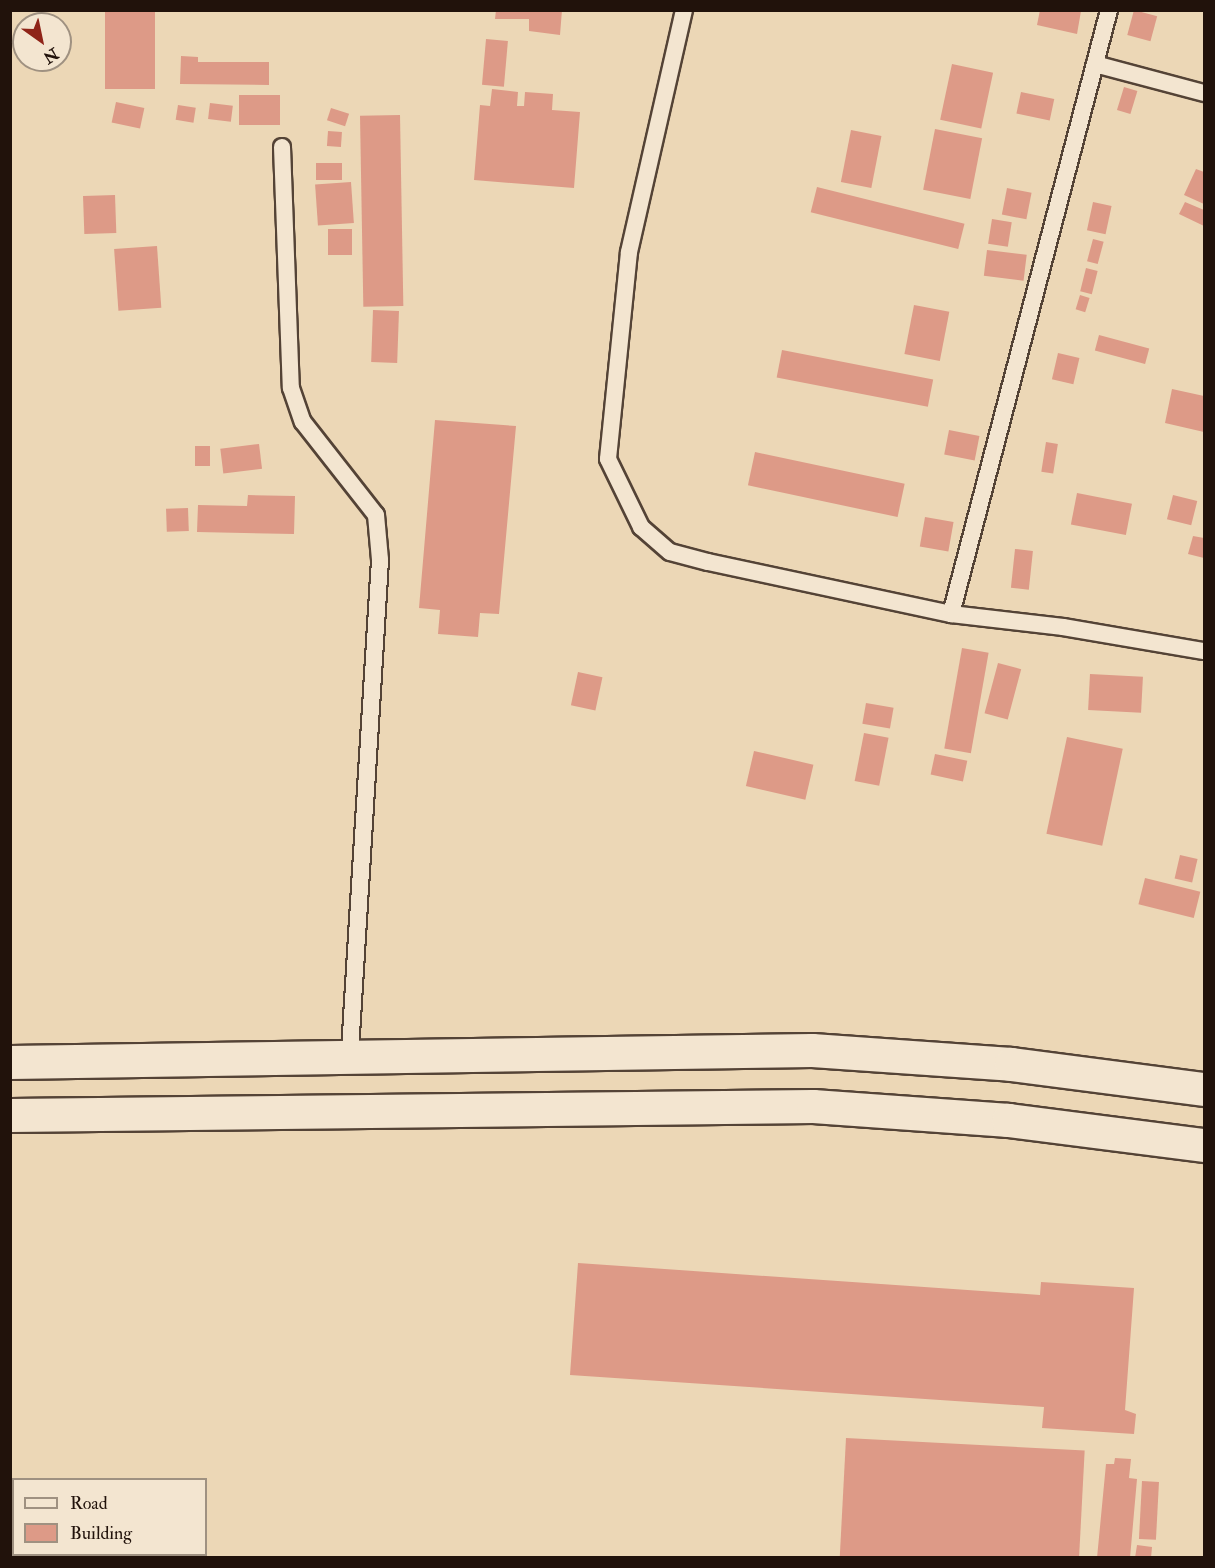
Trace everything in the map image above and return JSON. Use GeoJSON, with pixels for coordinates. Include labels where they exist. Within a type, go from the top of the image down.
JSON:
{"type":"FeatureCollection","features":[{"type":"Feature","properties":{"kind":"main road"},"geometry":{"type":"LineString","coordinates":[[10,1062],[812,1050],[1011,1064],[1204,1089]]}},
{"type":"Feature","properties":{"kind":"main road"},"geometry":{"type":"LineString","coordinates":[[10,1116],[813,1106],[1008,1120],[1204,1145]]}},
{"type":"Feature","properties":{"kind":"lane"},"geometry":{"type":"LineString","coordinates":[[684,10],[629,252],[608,459],[641,527],[670,552],[951,614],[1063,627],[1204,651]]}},
{"type":"Feature","properties":{"kind":"lane"},"geometry":{"type":"LineString","coordinates":[[951,614],[1109,10]]}},
{"type":"Feature","properties":{"kind":"lane"},"geometry":{"type":"LineString","coordinates":[[1095,64],[1204,91]]}},
{"type":"Feature","properties":{"kind":"lane"},"geometry":{"type":"LineString","coordinates":[[282,147],[291,388],[303,422],[376,515],[380,560],[351,1057]]}},
{"type":"Feature","properties":{"kind":"building"},"geometry":{"type":"Polygon","coordinates":[[[105,10],[155,10],[155,89],[105,89],[105,10]]]}},
{"type":"Feature","properties":{"kind":"building"},"geometry":{"type":"Polygon","coordinates":[[[496,10],[562,10],[560,35],[529,31],[529,19],[495,19],[496,10]]]}},
{"type":"Feature","properties":{"kind":"building"},"geometry":{"type":"Polygon","coordinates":[[[1040,10],[1081,11],[1077,34],[1037,25],[1040,10]]]}},
{"type":"Feature","properties":{"kind":"building"},"geometry":{"type":"Polygon","coordinates":[[[1134,10],[1157,16],[1150,41],[1127,35],[1134,10]]]}},
{"type":"Feature","properties":{"kind":"building"},"geometry":{"type":"Polygon","coordinates":[[[486,39],[508,41],[504,87],[482,85],[486,39]]]}},
{"type":"Feature","properties":{"kind":"building"},"geometry":{"type":"Polygon","coordinates":[[[181,56],[198,57],[198,62],[269,62],[269,85],[180,84],[181,56]]]}},
{"type":"Feature","properties":{"kind":"building"},"geometry":{"type":"Polygon","coordinates":[[[952,64],[993,73],[981,128],[940,120],[952,64]]]}},
{"type":"Feature","properties":{"kind":"building"},"geometry":{"type":"Polygon","coordinates":[[[1124,87],[1137,91],[1130,114],[1117,110],[1124,87]]]}},
{"type":"Feature","properties":{"kind":"building"},"geometry":{"type":"Polygon","coordinates":[[[492,89],[518,92],[517,106],[524,106],[525,92],[553,94],[552,110],[580,112],[574,188],[474,180],[480,105],[490,106],[492,89]]]}},
{"type":"Feature","properties":{"kind":"building"},"geometry":{"type":"Polygon","coordinates":[[[1021,92],[1054,99],[1050,121],[1016,114],[1021,92]]]}},
{"type":"Feature","properties":{"kind":"building"},"geometry":{"type":"Polygon","coordinates":[[[239,95],[280,95],[280,125],[239,125],[239,95]]]}},
{"type":"Feature","properties":{"kind":"building"},"geometry":{"type":"Polygon","coordinates":[[[116,102],[144,108],[140,129],[112,123],[116,102]]]}},
{"type":"Feature","properties":{"kind":"building"},"geometry":{"type":"Polygon","coordinates":[[[210,103],[233,106],[231,122],[208,119],[210,103]]]}},
{"type":"Feature","properties":{"kind":"building"},"geometry":{"type":"Polygon","coordinates":[[[178,105],[196,108],[193,123],[176,120],[178,105]]]}},
{"type":"Feature","properties":{"kind":"building"},"geometry":{"type":"Polygon","coordinates":[[[331,108],[349,114],[345,126],[327,120],[331,108]]]}},
{"type":"Feature","properties":{"kind":"building"},"geometry":{"type":"Polygon","coordinates":[[[400,115],[403,306],[363,307],[360,116],[400,115]]]}},
{"type":"Feature","properties":{"kind":"building"},"geometry":{"type":"Polygon","coordinates":[[[935,129],[982,138],[970,199],[923,190],[935,129]]]}},
{"type":"Feature","properties":{"kind":"building"},"geometry":{"type":"Polygon","coordinates":[[[851,130],[881,136],[871,188],[841,182],[851,130]]]}},
{"type":"Feature","properties":{"kind":"building"},"geometry":{"type":"Polygon","coordinates":[[[328,131],[342,132],[341,147],[327,146],[328,131]]]}},
{"type":"Feature","properties":{"kind":"building"},"geometry":{"type":"Polygon","coordinates":[[[316,163],[342,163],[342,180],[316,180],[316,163]]]}},
{"type":"Feature","properties":{"kind":"building"},"geometry":{"type":"Polygon","coordinates":[[[1196,169],[1204,172],[1204,204],[1184,195],[1196,169]]]}},
{"type":"Feature","properties":{"kind":"building"},"geometry":{"type":"Polygon","coordinates":[[[351,182],[354,223],[318,225],[315,185],[351,182]]]}},
{"type":"Feature","properties":{"kind":"building"},"geometry":{"type":"Polygon","coordinates":[[[817,187],[964,224],[958,249],[811,212],[817,187]]]}},
{"type":"Feature","properties":{"kind":"building"},"geometry":{"type":"Polygon","coordinates":[[[1007,188],[1032,193],[1026,219],[1002,215],[1007,188]]]}},
{"type":"Feature","properties":{"kind":"building"},"geometry":{"type":"Polygon","coordinates":[[[115,195],[116,233],[84,234],[83,196],[115,195]]]}},
{"type":"Feature","properties":{"kind":"building"},"geometry":{"type":"Polygon","coordinates":[[[1093,202],[1112,206],[1106,234],[1087,230],[1093,202]]]}},
{"type":"Feature","properties":{"kind":"building"},"geometry":{"type":"Polygon","coordinates":[[[1185,202],[1204,210],[1204,226],[1179,214],[1185,202]]]}},
{"type":"Feature","properties":{"kind":"building"},"geometry":{"type":"Polygon","coordinates":[[[992,219],[1012,222],[1008,247],[988,244],[992,219]]]}},
{"type":"Feature","properties":{"kind":"building"},"geometry":{"type":"Polygon","coordinates":[[[328,229],[352,229],[352,255],[328,255],[328,229]]]}},
{"type":"Feature","properties":{"kind":"building"},"geometry":{"type":"Polygon","coordinates":[[[1093,239],[1104,242],[1098,264],[1087,261],[1093,239]]]}},
{"type":"Feature","properties":{"kind":"building"},"geometry":{"type":"Polygon","coordinates":[[[157,246],[161,308],[118,311],[114,249],[157,246]]]}},
{"type":"Feature","properties":{"kind":"building"},"geometry":{"type":"Polygon","coordinates":[[[987,250],[1027,255],[1024,281],[984,276],[987,250]]]}},
{"type":"Feature","properties":{"kind":"building"},"geometry":{"type":"Polygon","coordinates":[[[1086,268],[1098,271],[1092,294],[1080,291],[1086,268]]]}},
{"type":"Feature","properties":{"kind":"building"},"geometry":{"type":"Polygon","coordinates":[[[1080,295],[1090,298],[1085,312],[1076,309],[1080,295]]]}},
{"type":"Feature","properties":{"kind":"building"},"geometry":{"type":"Polygon","coordinates":[[[914,305],[949,312],[940,361],[904,354],[914,305]]]}},
{"type":"Feature","properties":{"kind":"building"},"geometry":{"type":"Polygon","coordinates":[[[373,310],[399,311],[397,363],[371,362],[373,310]]]}},
{"type":"Feature","properties":{"kind":"building"},"geometry":{"type":"Polygon","coordinates":[[[1099,335],[1149,348],[1145,364],[1095,350],[1099,335]]]}},
{"type":"Feature","properties":{"kind":"building"},"geometry":{"type":"Polygon","coordinates":[[[782,350],[933,379],[928,407],[777,377],[782,350]]]}},
{"type":"Feature","properties":{"kind":"building"},"geometry":{"type":"Polygon","coordinates":[[[1058,353],[1079,358],[1073,384],[1052,379],[1058,353]]]}},
{"type":"Feature","properties":{"kind":"building"},"geometry":{"type":"Polygon","coordinates":[[[1172,389],[1204,396],[1204,432],[1165,423],[1172,389]]]}},
{"type":"Feature","properties":{"kind":"building"},"geometry":{"type":"Polygon","coordinates":[[[435,420],[516,426],[499,614],[480,613],[478,637],[438,634],[440,610],[419,608],[435,420]]]}},
{"type":"Feature","properties":{"kind":"building"},"geometry":{"type":"Polygon","coordinates":[[[949,430],[979,436],[975,460],[944,455],[949,430]]]}},
{"type":"Feature","properties":{"kind":"building"},"geometry":{"type":"Polygon","coordinates":[[[1046,442],[1058,444],[1053,474],[1041,472],[1046,442]]]}},
{"type":"Feature","properties":{"kind":"building"},"geometry":{"type":"Polygon","coordinates":[[[259,444],[262,469],[223,474],[220,449],[259,444]]]}},
{"type":"Feature","properties":{"kind":"building"},"geometry":{"type":"Polygon","coordinates":[[[195,446],[210,446],[210,466],[195,466],[195,446]]]}},
{"type":"Feature","properties":{"kind":"building"},"geometry":{"type":"Polygon","coordinates":[[[755,452],[905,484],[898,517],[748,485],[755,452]]]}},
{"type":"Feature","properties":{"kind":"building"},"geometry":{"type":"Polygon","coordinates":[[[1077,493],[1132,504],[1126,535],[1071,524],[1077,493]]]}},
{"type":"Feature","properties":{"kind":"building"},"geometry":{"type":"Polygon","coordinates":[[[248,495],[295,496],[294,534],[197,532],[198,505],[247,506],[248,495]]]}},
{"type":"Feature","properties":{"kind":"building"},"geometry":{"type":"Polygon","coordinates":[[[1173,495],[1197,501],[1191,525],[1167,519],[1173,495]]]}},
{"type":"Feature","properties":{"kind":"building"},"geometry":{"type":"Polygon","coordinates":[[[188,508],[189,531],[167,532],[166,509],[188,508]]]}},
{"type":"Feature","properties":{"kind":"building"},"geometry":{"type":"Polygon","coordinates":[[[925,517],[954,522],[948,552],[920,547],[925,517]]]}},
{"type":"Feature","properties":{"kind":"building"},"geometry":{"type":"Polygon","coordinates":[[[1193,536],[1204,538],[1204,558],[1188,554],[1193,536]]]}},
{"type":"Feature","properties":{"kind":"building"},"geometry":{"type":"Polygon","coordinates":[[[1015,549],[1033,551],[1029,590],[1011,588],[1015,549]]]}},
{"type":"Feature","properties":{"kind":"building"},"geometry":{"type":"Polygon","coordinates":[[[962,648],[989,653],[971,753],[944,748],[962,648]]]}},
{"type":"Feature","properties":{"kind":"building"},"geometry":{"type":"Polygon","coordinates":[[[998,663],[1021,669],[1008,719],[985,713],[998,663]]]}},
{"type":"Feature","properties":{"kind":"building"},"geometry":{"type":"Polygon","coordinates":[[[578,672],[602,677],[595,710],[571,705],[578,672]]]}},
{"type":"Feature","properties":{"kind":"building"},"geometry":{"type":"Polygon","coordinates":[[[1090,674],[1143,677],[1141,713],[1088,710],[1090,674]]]}},
{"type":"Feature","properties":{"kind":"building"},"geometry":{"type":"Polygon","coordinates":[[[866,703],[894,708],[890,729],[862,724],[866,703]]]}},
{"type":"Feature","properties":{"kind":"building"},"geometry":{"type":"Polygon","coordinates":[[[864,733],[889,738],[879,786],[855,781],[864,733]]]}},
{"type":"Feature","properties":{"kind":"building"},"geometry":{"type":"Polygon","coordinates":[[[1067,737],[1123,749],[1102,846],[1046,834],[1067,737]]]}},
{"type":"Feature","properties":{"kind":"building"},"geometry":{"type":"Polygon","coordinates":[[[754,751],[813,765],[805,800],[746,786],[754,751]]]}},
{"type":"Feature","properties":{"kind":"building"},"geometry":{"type":"Polygon","coordinates":[[[935,754],[967,761],[963,781],[931,775],[935,754]]]}},
{"type":"Feature","properties":{"kind":"building"},"geometry":{"type":"Polygon","coordinates":[[[1180,855],[1198,859],[1192,882],[1175,878],[1180,855]]]}},
{"type":"Feature","properties":{"kind":"building"},"geometry":{"type":"Polygon","coordinates":[[[1145,878],[1200,892],[1194,918],[1138,904],[1145,878]]]}},
{"type":"Feature","properties":{"kind":"building"},"geometry":{"type":"Polygon","coordinates":[[[578,1263],[1040,1295],[1041,1282],[1134,1288],[1125,1410],[1136,1414],[1134,1434],[1042,1428],[1044,1407],[570,1375],[578,1263]]]}},
{"type":"Feature","properties":{"kind":"building"},"geometry":{"type":"Polygon","coordinates":[[[846,1438],[1085,1451],[1079,1558],[840,1558],[846,1438]]]}},
{"type":"Feature","properties":{"kind":"building"},"geometry":{"type":"Polygon","coordinates":[[[1115,1458],[1131,1459],[1129,1478],[1137,1479],[1130,1558],[1097,1558],[1106,1464],[1114,1464],[1115,1458]]]}},
{"type":"Feature","properties":{"kind":"building"},"geometry":{"type":"Polygon","coordinates":[[[1142,1481],[1159,1482],[1156,1540],[1139,1539],[1142,1481]]]}},
{"type":"Feature","properties":{"kind":"building"},"geometry":{"type":"Polygon","coordinates":[[[1137,1545],[1152,1547],[1151,1558],[1135,1558],[1137,1545]]]}}]}
